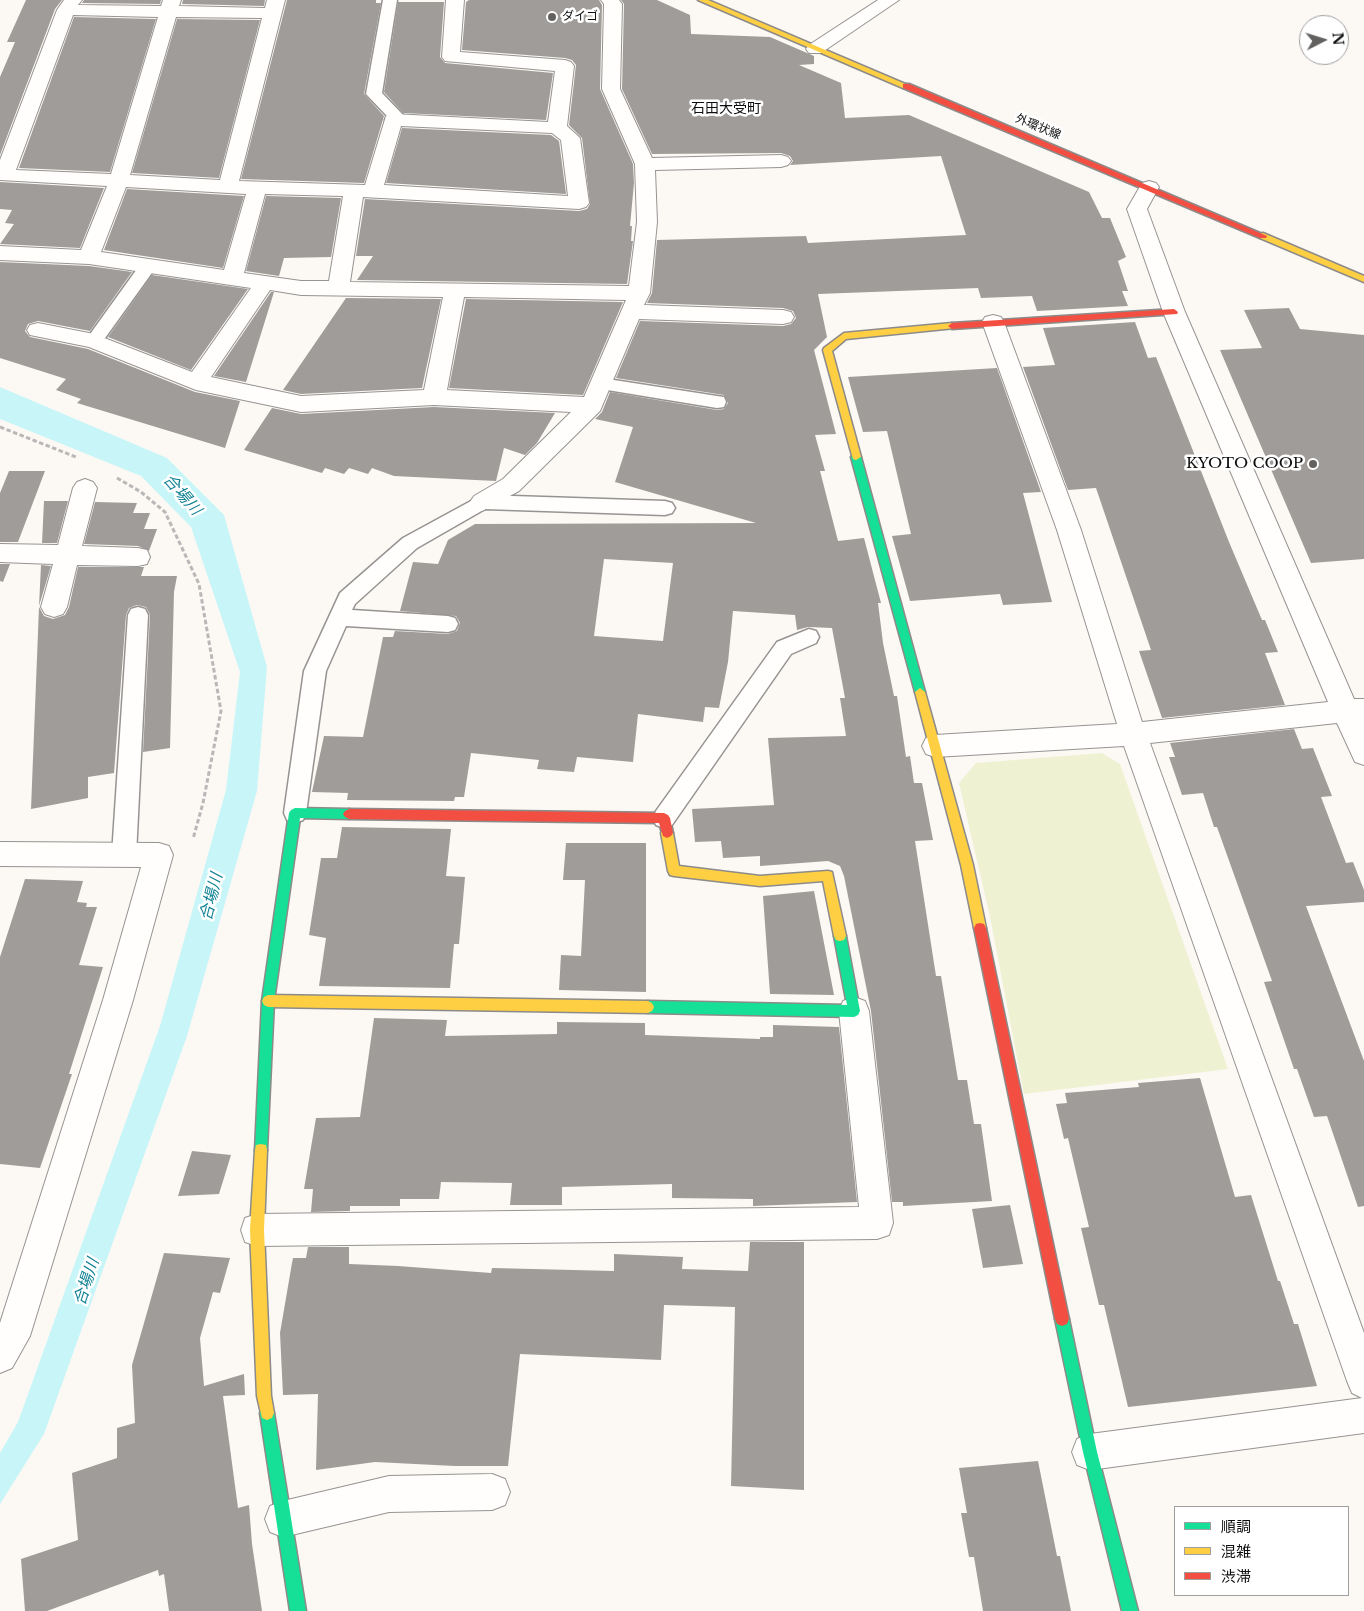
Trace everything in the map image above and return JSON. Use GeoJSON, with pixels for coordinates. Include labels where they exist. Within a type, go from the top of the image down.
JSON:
{"type":"FeatureCollection","features":[{"type":"Feature","properties":{"kind":"street"},"geometry":{"type":"LineString","coordinates":[[455,0],[451,57],[565,66],[557,128]]}},
{"type":"Feature","properties":{"kind":"street"},"geometry":{"type":"LineString","coordinates":[[482,502],[511,485],[592,405],[635,302],[647,222],[645,164],[611,89],[613,4],[610,0]]}},
{"type":"Feature","properties":{"kind":"street","name":"外環状線"},"geometry":{"type":"LineString","coordinates":[[702,0],[1364,279]]}},
{"type":"Feature","properties":{"kind":"street"},"geometry":{"type":"LineString","coordinates":[[816,49],[890,0]]}},
{"type":"Feature","properties":{"kind":"street"},"geometry":{"type":"LineString","coordinates":[[228,186],[274,6],[170,7],[70,5],[2,180],[119,180],[257,188],[364,191],[579,203],[570,138],[557,128],[393,120],[364,191],[339,287]]}},
{"type":"Feature","properties":{"kind":"street"},"geometry":{"type":"LineString","coordinates":[[89,257],[119,180],[170,7]]}},
{"type":"Feature","properties":{"kind":"street"},"geometry":{"type":"LineString","coordinates":[[645,164],[781,161]]}},
{"type":"Feature","properties":{"kind":"street"},"geometry":{"type":"LineString","coordinates":[[1148,187],[1137,209],[1174,312],[1354,710],[1364,754]]}},
{"type":"Feature","properties":{"kind":"street"},"geometry":{"type":"LineString","coordinates":[[232,280],[257,188]]}},
{"type":"Feature","properties":{"kind":"street"},"geometry":{"type":"LineString","coordinates":[[0,253],[89,257],[232,280],[301,288],[455,289],[635,302],[783,317]]}},
{"type":"Feature","properties":{"kind":"street"},"geometry":{"type":"LineString","coordinates":[[196,382],[264,284]]}},
{"type":"Feature","properties":{"kind":"street"},"geometry":{"type":"LineString","coordinates":[[434,397],[455,289]]}},
{"type":"Feature","properties":{"kind":"street"},"geometry":{"type":"LineString","coordinates":[[1130,1611],[1090,1452],[967,865],[827,350],[844,336],[993,322],[1174,312]]}},
{"type":"Feature","properties":{"kind":"street"},"geometry":{"type":"LineString","coordinates":[[993,322],[1069,530],[1133,734],[1364,1381]]}},
{"type":"Feature","properties":{"kind":"street"},"geometry":{"type":"LineString","coordinates":[[38,330],[94,341],[196,382],[301,404],[434,397],[592,405]]}},
{"type":"Feature","properties":{"kind":"street"},"geometry":{"type":"LineString","coordinates":[[54,607],[85,488]]}},
{"type":"Feature","properties":{"kind":"street"},"geometry":{"type":"LineString","coordinates":[[0,553],[138,557]]}},
{"type":"Feature","properties":{"kind":"street"},"geometry":{"type":"LineString","coordinates":[[935,746],[1133,734],[1354,710]]}},
{"type":"Feature","properties":{"kind":"street"},"geometry":{"type":"LineString","coordinates":[[257,1230],[877,1223],[854,1011],[828,876],[760,881],[674,871],[664,818],[295,813],[268,1001],[257,1230],[264,1396],[298,1611]]}},
{"type":"Feature","properties":{"kind":"street"},"geometry":{"type":"LineString","coordinates":[[0,854],[159,855],[118,1000],[4,1341]]}},
{"type":"Feature","properties":{"kind":"street"},"geometry":{"type":"LineString","coordinates":[[268,1001],[854,1011]]}},
{"type":"Feature","properties":{"kind":"street"},"geometry":{"type":"LineString","coordinates":[[1090,1452],[1364,1415]]}},
{"type":"Feature","properties":{"kind":"street"},"geometry":{"type":"LineString","coordinates":[[283,1519],[389,1494],[492,1492]]}},
{"type":"Feature","properties":{"kind":"lane"},"geometry":{"type":"LineString","coordinates":[[390,0],[374,94],[394,115],[393,120]]}},
{"type":"Feature","properties":{"kind":"lane"},"geometry":{"type":"LineString","coordinates":[[94,341],[148,266]]}},
{"type":"Feature","properties":{"kind":"lane"},"geometry":{"type":"LineString","coordinates":[[601,384],[717,402]]}},
{"type":"Feature","properties":{"kind":"lane"},"geometry":{"type":"LineString","coordinates":[[295,813],[315,671],[347,599],[410,544],[482,502],[665,508]]}},
{"type":"Feature","properties":{"kind":"lane"},"geometry":{"type":"LineString","coordinates":[[124,855],[138,616]]}},
{"type":"Feature","properties":{"kind":"lane"},"geometry":{"type":"LineString","coordinates":[[339,617],[448,624]]}},
{"type":"Feature","properties":{"kind":"lane"},"geometry":{"type":"LineString","coordinates":[[664,818],[784,648],[809,637]]}},
{"type":"Feature","properties":{"kind":"green space"},"geometry":{"type":"Polygon","coordinates":[[[1102,753],[1120,764],[1228,1069],[1024,1094],[990,917],[959,783],[976,763],[1102,753]]]}},
{"type":"Feature","properties":{"kind":"water","name":"合場川"},"geometry":{"type":"Polygon","coordinates":[[[0,387],[167,458],[224,515],[267,667],[257,791],[187,1036],[44,1434],[0,1504],[0,1453],[18,1422],[160,1026],[226,790],[240,672],[191,527],[141,476],[0,419],[0,387]]]}},
{"type":"Feature","properties":{"kind":"building"},"geometry":{"type":"Polygon","coordinates":[[[26,0],[62,0],[55,9],[0,155],[0,77],[15,42],[7,42],[26,0]]]}},
{"type":"Feature","properties":{"kind":"building"},"geometry":{"type":"Polygon","coordinates":[[[84,0],[161,0],[160,4],[82,3],[84,0]]]}},
{"type":"Feature","properties":{"kind":"building"},"geometry":{"type":"Polygon","coordinates":[[[183,0],[265,0],[264,6],[182,4],[183,0]]]}},
{"type":"Feature","properties":{"kind":"building"},"geometry":{"type":"Polygon","coordinates":[[[287,0],[376,0],[376,3],[381,3],[364,94],[384,116],[364,183],[241,179],[287,0]]]}},
{"type":"Feature","properties":{"kind":"building"},"geometry":{"type":"Polygon","coordinates":[[[469,0],[599,0],[602,5],[600,89],[633,164],[634,183],[630,226],[632,226],[631,241],[633,241],[627,284],[357,280],[373,256],[356,256],[365,199],[579,211],[587,209],[590,204],[582,138],[569,125],[576,65],[572,60],[565,58],[462,50],[466,2],[469,0]]]}},
{"type":"Feature","properties":{"kind":"building"},"geometry":{"type":"Polygon","coordinates":[[[621,0],[657,0],[690,15],[691,34],[770,37],[814,56],[814,64],[799,65],[841,83],[845,118],[909,115],[1089,192],[1102,218],[1110,218],[1126,257],[1118,261],[1128,291],[1122,291],[1128,306],[1037,311],[1032,296],[981,298],[978,288],[818,294],[827,337],[814,350],[836,434],[815,435],[825,471],[820,471],[838,541],[864,538],[881,603],[878,603],[883,643],[894,696],[897,696],[906,757],[910,756],[914,783],[922,783],[933,840],[915,841],[936,976],[941,976],[958,1080],[967,1080],[974,1124],[981,1124],[992,1201],[903,1206],[903,1202],[892,1202],[871,1011],[844,876],[840,866],[828,861],[760,866],[760,856],[723,858],[721,841],[695,842],[692,809],[774,805],[768,738],[846,736],[840,698],[845,698],[832,628],[808,627],[797,630],[795,615],[733,611],[728,662],[719,708],[705,707],[703,722],[638,714],[633,762],[577,757],[574,772],[537,769],[539,760],[471,753],[464,797],[455,797],[454,801],[347,800],[348,793],[312,792],[324,736],[363,737],[383,637],[393,637],[395,631],[448,634],[457,631],[460,623],[456,616],[400,611],[413,562],[438,564],[448,540],[475,524],[756,523],[615,482],[633,427],[595,419],[602,412],[610,392],[717,410],[724,409],[728,403],[724,395],[616,378],[640,321],[783,326],[791,324],[796,318],[793,311],[783,308],[647,303],[652,293],[657,240],[806,236],[808,243],[966,235],[941,156],[790,165],[793,161],[790,156],[781,153],[652,154],[622,89],[624,4],[621,0]],[[604,559],[594,636],[663,641],[673,563],[604,559]]]}},
{"type":"Feature","properties":{"kind":"building"},"geometry":{"type":"Polygon","coordinates":[[[398,2],[444,2],[440,57],[445,63],[553,73],[546,120],[403,113],[384,92],[398,2]]]}},
{"type":"Feature","properties":{"kind":"building"},"geometry":{"type":"Polygon","coordinates":[[[74,17],[156,19],[110,172],[19,168],[74,17]]]}},
{"type":"Feature","properties":{"kind":"building"},"geometry":{"type":"Polygon","coordinates":[[[177,19],[260,20],[219,178],[132,173],[177,19]]]}},
{"type":"Feature","properties":{"kind":"building"},"geometry":{"type":"Polygon","coordinates":[[[402,128],[551,135],[559,141],[566,194],[386,183],[402,128]]]}},
{"type":"Feature","properties":{"kind":"building"},"geometry":{"type":"Polygon","coordinates":[[[0,182],[104,188],[80,248],[0,244],[14,224],[5,223],[12,210],[0,209],[0,182]]]}},
{"type":"Feature","properties":{"kind":"building"},"geometry":{"type":"Polygon","coordinates":[[[127,189],[244,196],[223,268],[104,250],[127,189]]]}},
{"type":"Feature","properties":{"kind":"building"},"geometry":{"type":"Polygon","coordinates":[[[266,196],[341,198],[331,257],[284,258],[279,276],[246,271],[266,196]]]}},
{"type":"Feature","properties":{"kind":"building"},"geometry":{"type":"Polygon","coordinates":[[[0,262],[89,266],[132,272],[90,331],[38,321],[28,324],[25,331],[30,337],[88,349],[195,392],[240,401],[225,448],[77,403],[81,399],[56,390],[66,379],[0,358],[0,262]]]}},
{"type":"Feature","properties":{"kind":"building"},"geometry":{"type":"Polygon","coordinates":[[[152,275],[248,289],[191,370],[108,337],[152,275]]]}},
{"type":"Feature","properties":{"kind":"building"},"geometry":{"type":"Polygon","coordinates":[[[271,292],[274,292],[246,382],[214,376],[271,292]]]}},
{"type":"Feature","properties":{"kind":"building"},"geometry":{"type":"Polygon","coordinates":[[[346,298],[441,299],[422,388],[301,394],[283,390],[346,298]]]}},
{"type":"Feature","properties":{"kind":"building"},"geometry":{"type":"Polygon","coordinates":[[[466,299],[623,302],[583,395],[449,388],[466,299]]]}},
{"type":"Feature","properties":{"kind":"building","name":"KYOTO COOP"},"geometry":{"type":"Polygon","coordinates":[[[1289,308],[1300,329],[1364,335],[1364,559],[1311,563],[1220,350],[1262,348],[1244,310],[1289,308]]]}},
{"type":"Feature","properties":{"kind":"building"},"geometry":{"type":"Polygon","coordinates":[[[1135,322],[1148,358],[1156,357],[1229,542],[1262,620],[1265,620],[1278,652],[1265,653],[1285,705],[1162,718],[1139,651],[1151,650],[1096,488],[1068,490],[1023,367],[1055,365],[1043,328],[1135,322]]]}},
{"type":"Feature","properties":{"kind":"building"},"geometry":{"type":"Polygon","coordinates":[[[997,368],[1041,492],[1023,493],[1052,602],[1003,605],[1000,594],[910,601],[892,536],[911,534],[887,431],[863,432],[848,377],[997,368]]]}},
{"type":"Feature","properties":{"kind":"building"},"geometry":{"type":"Polygon","coordinates":[[[434,407],[555,413],[537,443],[525,455],[504,448],[496,481],[394,476],[372,468],[368,474],[349,468],[344,474],[325,468],[322,473],[244,450],[272,408],[301,414],[434,407]]]}},
{"type":"Feature","properties":{"kind":"building"},"geometry":{"type":"Polygon","coordinates":[[[9,471],[45,471],[18,542],[0,542],[0,493],[9,471]]]}},
{"type":"Feature","properties":{"kind":"building"},"geometry":{"type":"Polygon","coordinates":[[[44,501],[68,501],[57,543],[42,543],[44,501]]]}},
{"type":"Feature","properties":{"kind":"building"},"geometry":{"type":"Polygon","coordinates":[[[95,502],[137,503],[133,513],[150,513],[144,529],[157,529],[149,551],[138,546],[84,544],[95,502]]]}},
{"type":"Feature","properties":{"kind":"building"},"geometry":{"type":"Polygon","coordinates":[[[0,564],[10,564],[3,582],[0,581],[0,564]]]}},
{"type":"Feature","properties":{"kind":"building"},"geometry":{"type":"Polygon","coordinates":[[[41,565],[51,566],[39,606],[41,565]]]}},
{"type":"Feature","properties":{"kind":"building"},"geometry":{"type":"Polygon","coordinates":[[[78,567],[144,567],[141,576],[177,576],[174,592],[170,748],[143,752],[150,615],[146,607],[137,605],[129,608],[126,615],[114,773],[88,777],[88,798],[31,809],[39,607],[44,616],[53,619],[65,615],[69,607],[78,567]]]}},
{"type":"Feature","properties":{"kind":"building"},"geometry":{"type":"Polygon","coordinates":[[[1294,729],[1302,749],[1313,748],[1332,796],[1321,797],[1346,863],[1353,862],[1364,890],[1364,902],[1306,906],[1364,1061],[1364,1206],[1358,1207],[1327,1116],[1314,1117],[1297,1069],[1294,1069],[1264,982],[1272,981],[1203,793],[1182,795],[1169,757],[1175,757],[1170,743],[1294,729]]]}},
{"type":"Feature","properties":{"kind":"building"},"geometry":{"type":"Polygon","coordinates":[[[342,827],[451,829],[446,876],[465,877],[459,944],[454,944],[450,988],[319,986],[326,938],[309,935],[321,858],[337,858],[342,827]]]}},
{"type":"Feature","properties":{"kind":"building"},"geometry":{"type":"Polygon","coordinates":[[[566,843],[646,843],[646,992],[559,990],[561,955],[581,956],[585,880],[563,880],[566,843]]]}},
{"type":"Feature","properties":{"kind":"building"},"geometry":{"type":"Polygon","coordinates":[[[25,879],[83,881],[77,902],[87,903],[86,907],[97,907],[79,965],[103,967],[69,1074],[72,1074],[40,1168],[0,1164],[0,957],[25,879]]]}},
{"type":"Feature","properties":{"kind":"building"},"geometry":{"type":"Polygon","coordinates":[[[814,891],[834,995],[770,994],[763,896],[814,891]]]}},
{"type":"Feature","properties":{"kind":"building"},"geometry":{"type":"Polygon","coordinates":[[[374,1018],[447,1020],[445,1036],[557,1034],[557,1022],[645,1023],[645,1035],[760,1039],[760,1037],[773,1037],[773,1025],[839,1027],[857,1202],[753,1206],[753,1199],[672,1198],[672,1184],[562,1187],[562,1205],[510,1205],[512,1183],[441,1182],[439,1199],[400,1199],[400,1206],[350,1206],[350,1211],[311,1212],[313,1189],[304,1189],[316,1118],[360,1117],[374,1018]]]}},
{"type":"Feature","properties":{"kind":"building"},"geometry":{"type":"Polygon","coordinates":[[[1200,1078],[1235,1197],[1251,1195],[1278,1281],[1280,1281],[1294,1324],[1298,1324],[1317,1386],[1128,1407],[1104,1305],[1099,1305],[1081,1228],[1089,1227],[1068,1138],[1064,1139],[1056,1104],[1067,1103],[1065,1093],[1139,1087],[1138,1083],[1200,1078]]]}},
{"type":"Feature","properties":{"kind":"building"},"geometry":{"type":"Polygon","coordinates":[[[192,1151],[231,1155],[219,1194],[178,1196],[192,1151]]]}},
{"type":"Feature","properties":{"kind":"building"},"geometry":{"type":"Polygon","coordinates":[[[1010,1205],[1023,1264],[983,1268],[972,1209],[1010,1205]]]}},
{"type":"Feature","properties":{"kind":"building"},"geometry":{"type":"Polygon","coordinates":[[[750,1242],[804,1242],[804,1490],[731,1486],[735,1307],[664,1305],[661,1360],[520,1354],[508,1466],[455,1466],[375,1462],[316,1470],[318,1394],[283,1395],[280,1333],[293,1258],[306,1258],[308,1247],[349,1247],[349,1264],[491,1273],[492,1268],[614,1271],[614,1254],[683,1257],[682,1269],[748,1271],[750,1242]]]}},
{"type":"Feature","properties":{"kind":"building"},"geometry":{"type":"Polygon","coordinates":[[[164,1253],[230,1258],[220,1293],[213,1292],[200,1338],[204,1386],[244,1374],[245,1395],[223,1396],[238,1508],[249,1505],[252,1544],[262,1611],[169,1611],[164,1574],[159,1576],[158,1570],[47,1611],[25,1611],[21,1559],[78,1540],[72,1473],[117,1458],[117,1428],[135,1423],[132,1365],[164,1253]]]}},
{"type":"Feature","properties":{"kind":"building"},"geometry":{"type":"Polygon","coordinates":[[[1038,1461],[1057,1556],[1060,1556],[1071,1611],[983,1611],[974,1557],[969,1557],[961,1513],[967,1513],[959,1468],[1038,1461]]]}},
{"type":"Feature","properties":{"kind":"traffic: fast"},"geometry":{"type":"LineString","coordinates":[[856,457],[920,692]]}},
{"type":"Feature","properties":{"kind":"traffic: fast"},"geometry":{"type":"LineString","coordinates":[[261,1150],[268,1001],[295,813],[349,814]]}},
{"type":"Feature","properties":{"kind":"traffic: fast"},"geometry":{"type":"LineString","coordinates":[[648,1007],[854,1011],[840,936]]}},
{"type":"Feature","properties":{"kind":"traffic: fast"},"geometry":{"type":"LineString","coordinates":[[1062,1319],[1090,1452],[1130,1611]]}},
{"type":"Feature","properties":{"kind":"traffic: fast"},"geometry":{"type":"LineString","coordinates":[[267,1413],[298,1611]]}},
{"type":"Feature","properties":{"kind":"traffic: slow"},"geometry":{"type":"LineString","coordinates":[[702,0],[906,86]]}},
{"type":"Feature","properties":{"kind":"traffic: slow"},"geometry":{"type":"LineString","coordinates":[[1263,236],[1364,279]]}},
{"type":"Feature","properties":{"kind":"traffic: slow"},"geometry":{"type":"LineString","coordinates":[[856,457],[827,350],[844,336],[952,326]]}},
{"type":"Feature","properties":{"kind":"traffic: slow"},"geometry":{"type":"LineString","coordinates":[[920,692],[967,865],[980,928]]}},
{"type":"Feature","properties":{"kind":"traffic: slow"},"geometry":{"type":"LineString","coordinates":[[667,833],[674,871],[760,881],[828,876],[840,936]]}},
{"type":"Feature","properties":{"kind":"traffic: slow"},"geometry":{"type":"LineString","coordinates":[[268,1001],[648,1007]]}},
{"type":"Feature","properties":{"kind":"traffic: slow"},"geometry":{"type":"LineString","coordinates":[[261,1150],[257,1230],[264,1396],[267,1413]]}},
{"type":"Feature","properties":{"kind":"traffic: jam"},"geometry":{"type":"LineString","coordinates":[[906,86],[1263,236]]}},
{"type":"Feature","properties":{"kind":"traffic: jam"},"geometry":{"type":"LineString","coordinates":[[952,326],[1174,312]]}},
{"type":"Feature","properties":{"kind":"traffic: jam"},"geometry":{"type":"LineString","coordinates":[[349,814],[664,818],[667,833]]}},
{"type":"Feature","properties":{"kind":"traffic: jam"},"geometry":{"type":"LineString","coordinates":[[980,928],[1062,1319]]}},
{"type":"Feature","properties":{"kind":"place","name":"ダイゴ"},"geometry":{"type":"Point","coordinates":[552,17]}},
{"type":"Feature","properties":{"kind":"place","name":"KYOTO COOP"},"geometry":{"type":"Point","coordinates":[1313,464]}},
{"type":"Feature","properties":{"kind":"district","name":"石田大受町"},"geometry":{"type":"Point","coordinates":[726,109]}}]}
